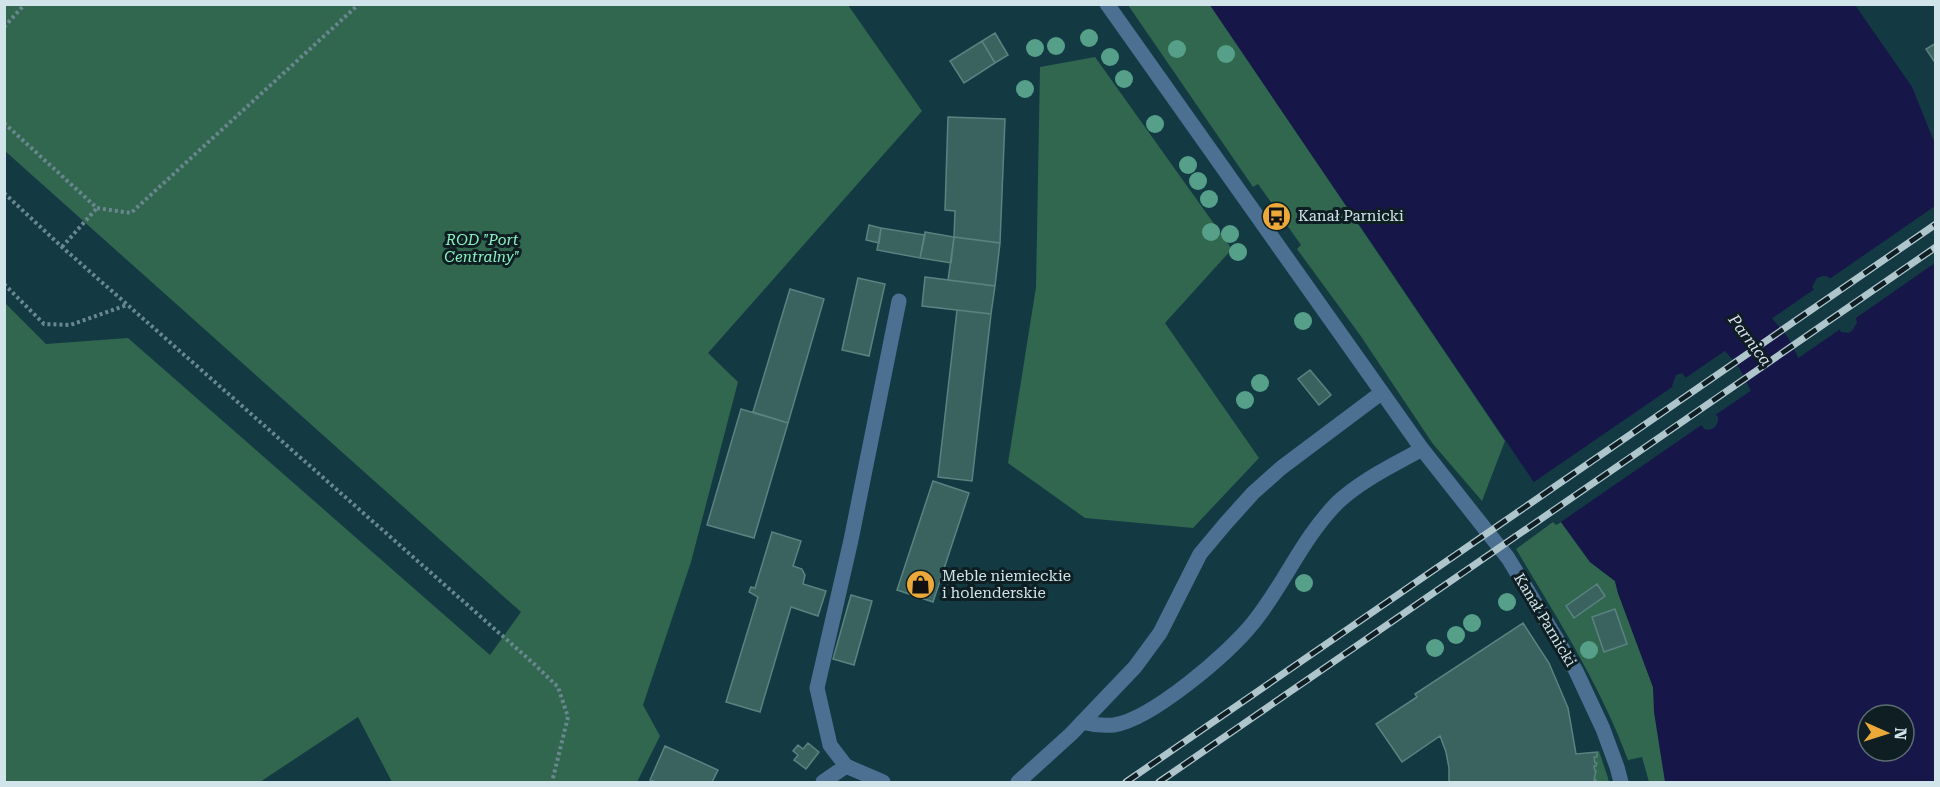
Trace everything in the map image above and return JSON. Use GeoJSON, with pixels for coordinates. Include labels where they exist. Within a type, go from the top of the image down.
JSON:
{"type":"FeatureCollection","features":[{"type":"Feature","properties":{"kind":"street","name":"Kanał Parnicki"},"geometry":{"type":"LineString","coordinates":[[1107,4],[1381,393],[1508,558],[1561,644],[1591,702],[1617,766],[1621,783]]}},
{"type":"Feature","properties":{"kind":"street"},"geometry":{"type":"LineString","coordinates":[[883,783],[846,766],[830,745],[817,688],[851,540],[899,301]]}},
{"type":"Feature","properties":{"kind":"street"},"geometry":{"type":"LineString","coordinates":[[1018,783],[1082,723],[1135,667],[1160,633],[1200,554],[1253,493],[1281,468],[1381,393]]}},
{"type":"Feature","properties":{"kind":"street"},"geometry":{"type":"LineString","coordinates":[[1082,723],[1098,726],[1129,720],[1148,711],[1209,668],[1253,624],[1269,602],[1305,541],[1338,503],[1377,474],[1422,449]]}},
{"type":"Feature","properties":{"kind":"street"},"geometry":{"type":"LineString","coordinates":[[823,783],[846,766]]}},
{"type":"Feature","properties":{"kind":"path"},"geometry":{"type":"LineString","coordinates":[[4,27],[25,4]]}},
{"type":"Feature","properties":{"kind":"path"},"geometry":{"type":"LineString","coordinates":[[4,123],[98,208],[131,213],[359,4]]}},
{"type":"Feature","properties":{"kind":"path"},"geometry":{"type":"LineString","coordinates":[[4,193],[558,687],[568,717],[552,783]]}},
{"type":"Feature","properties":{"kind":"path"},"geometry":{"type":"LineString","coordinates":[[62,247],[98,208]]}},
{"type":"Feature","properties":{"kind":"path"},"geometry":{"type":"LineString","coordinates":[[4,284],[44,324],[70,325],[128,305]]}},
{"type":"Feature","properties":{"kind":"green space","name":"ROD \"Port Centralny\""},"geometry":{"type":"Polygon","coordinates":[[[5,4],[848,5],[922,111],[708,353],[738,382],[691,562],[643,705],[660,736],[637,782],[392,782],[358,717],[260,782],[5,782],[5,303],[46,344],[128,338],[490,655],[521,612],[5,151],[5,4]]]}},
{"type":"Feature","properties":{"kind":"green space"},"geometry":{"type":"Polygon","coordinates":[[[1128,5],[1210,5],[1505,441],[1482,501],[1433,444],[1360,335],[1297,249],[1301,245],[1258,184],[1253,187],[1128,5]]]}},
{"type":"Feature","properties":{"kind":"green space"},"geometry":{"type":"Polygon","coordinates":[[[1095,57],[1232,249],[1165,323],[1259,458],[1193,528],[1085,518],[1008,463],[1036,287],[1040,67],[1095,57]]]}},
{"type":"Feature","properties":{"kind":"green space"},"geometry":{"type":"Polygon","coordinates":[[[1553,522],[1556,525],[1561,522],[1590,562],[1615,581],[1653,687],[1666,782],[1649,782],[1642,757],[1628,760],[1591,678],[1516,549],[1553,522]],[[1596,584],[1566,606],[1575,618],[1604,596],[1596,584]],[[1615,609],[1592,617],[1604,652],[1627,644],[1615,609]]]}},
{"type":"Feature","properties":{"kind":"green space"},"geometry":{"type":"Polygon","coordinates":[[[1599,751],[1609,782],[1594,780],[1596,772],[1594,766],[1597,763],[1594,757],[1597,757],[1599,751]]]}},
{"type":"Feature","properties":{"kind":"shaded area"},"geometry":{"type":"Polygon","coordinates":[[[1210,5],[1855,5],[1912,87],[1935,144],[1935,782],[1665,782],[1654,712],[1653,687],[1615,581],[1590,562],[1210,5]],[[1822,276],[1817,278],[1812,287],[1841,332],[1852,331],[1857,323],[1856,318],[1830,278],[1822,276]],[[1768,327],[1739,346],[1762,379],[1790,358],[1768,327]],[[1682,373],[1676,375],[1672,386],[1704,429],[1714,428],[1718,417],[1682,373]]]}},
{"type":"Feature","properties":{"kind":"pier"},"geometry":{"type":"Polygon","coordinates":[[[1935,206],[1935,263],[1853,320],[1828,280],[1935,206]]]}},
{"type":"Feature","properties":{"kind":"pier"},"geometry":{"type":"Polygon","coordinates":[[[1816,288],[1842,328],[1714,416],[1684,379],[1816,288]],[[1765,330],[1742,346],[1762,376],[1787,358],[1769,330],[1765,330]]]}},
{"type":"Feature","properties":{"kind":"pier"},"geometry":{"type":"Polygon","coordinates":[[[1675,385],[1703,424],[1558,524],[1531,484],[1675,385]]]}},
{"type":"Feature","properties":{"kind":"building"},"geometry":{"type":"Polygon","coordinates":[[[995,33],[1008,55],[995,63],[982,41],[995,33]]]}},
{"type":"Feature","properties":{"kind":"building"},"geometry":{"type":"Polygon","coordinates":[[[982,41],[995,63],[964,83],[950,61],[982,41]]]}},
{"type":"Feature","properties":{"kind":"building"},"geometry":{"type":"Polygon","coordinates":[[[1936,43],[1936,64],[1926,49],[1936,43]]]}},
{"type":"Feature","properties":{"kind":"building"},"geometry":{"type":"Polygon","coordinates":[[[948,117],[1005,119],[1000,243],[954,237],[955,211],[945,210],[948,117]]]}},
{"type":"Feature","properties":{"kind":"building"},"geometry":{"type":"Polygon","coordinates":[[[869,225],[881,228],[879,243],[866,240],[869,225]]]}},
{"type":"Feature","properties":{"kind":"building"},"geometry":{"type":"Polygon","coordinates":[[[881,228],[925,235],[920,258],[877,250],[881,228]]]}},
{"type":"Feature","properties":{"kind":"building"},"geometry":{"type":"Polygon","coordinates":[[[925,232],[954,237],[951,263],[920,258],[925,232]]]}},
{"type":"Feature","properties":{"kind":"building"},"geometry":{"type":"Polygon","coordinates":[[[954,237],[1000,243],[995,286],[948,280],[954,237]]]}},
{"type":"Feature","properties":{"kind":"building"},"geometry":{"type":"Polygon","coordinates":[[[925,277],[995,286],[991,314],[922,306],[925,277]]]}},
{"type":"Feature","properties":{"kind":"building"},"geometry":{"type":"Polygon","coordinates":[[[858,278],[885,284],[869,356],[842,350],[858,278]]]}},
{"type":"Feature","properties":{"kind":"building"},"geometry":{"type":"Polygon","coordinates":[[[790,289],[824,299],[788,423],[753,412],[790,289]]]}},
{"type":"Feature","properties":{"kind":"building"},"geometry":{"type":"Polygon","coordinates":[[[957,310],[991,314],[972,481],[938,477],[957,310]]]}},
{"type":"Feature","properties":{"kind":"building"},"geometry":{"type":"Polygon","coordinates":[[[1310,370],[1331,395],[1319,405],[1298,379],[1310,370]]]}},
{"type":"Feature","properties":{"kind":"building"},"geometry":{"type":"Polygon","coordinates":[[[741,409],[788,423],[754,538],[707,525],[741,409]]]}},
{"type":"Feature","properties":{"kind":"building"},"geometry":{"type":"Polygon","coordinates":[[[933,481],[969,493],[933,602],[897,590],[933,481]]]}},
{"type":"Feature","properties":{"kind":"building"},"geometry":{"type":"Polygon","coordinates":[[[772,532],[801,541],[793,566],[802,569],[805,575],[803,584],[826,591],[818,616],[791,607],[760,712],[726,702],[758,597],[749,592],[751,587],[755,588],[772,532]]]}},
{"type":"Feature","properties":{"kind":"building"},"geometry":{"type":"Polygon","coordinates":[[[1597,584],[1605,596],[1574,618],[1566,606],[1597,584]]]}},
{"type":"Feature","properties":{"kind":"building"},"geometry":{"type":"Polygon","coordinates":[[[851,595],[872,601],[854,665],[833,659],[851,595]]]}},
{"type":"Feature","properties":{"kind":"building"},"geometry":{"type":"Polygon","coordinates":[[[1615,609],[1627,644],[1604,652],[1592,617],[1615,609]]]}},
{"type":"Feature","properties":{"kind":"building"},"geometry":{"type":"Polygon","coordinates":[[[1523,623],[1549,663],[1568,708],[1576,754],[1597,752],[1597,757],[1594,757],[1597,763],[1594,766],[1596,782],[1449,782],[1446,752],[1440,736],[1402,762],[1376,724],[1417,697],[1415,694],[1523,623]]]}},
{"type":"Feature","properties":{"kind":"building"},"geometry":{"type":"Polygon","coordinates":[[[808,743],[819,752],[806,769],[794,760],[798,755],[793,751],[798,745],[803,749],[808,743]]]}},
{"type":"Feature","properties":{"kind":"building"},"geometry":{"type":"Polygon","coordinates":[[[665,746],[718,770],[712,782],[656,782],[650,780],[665,746]]]}},
{"type":"Feature","properties":{"kind":"waterway","name":"Parnica"},"geometry":{"type":"LineString","coordinates":[[1700,277],[1764,353],[1808,442]]}},
{"type":"Feature","properties":{"kind":"railway"},"geometry":{"type":"LineString","coordinates":[[1126,782],[1936,224]]}},
{"type":"Feature","properties":{"kind":"railway"},"geometry":{"type":"LineString","coordinates":[[1159,782],[1936,247]]}},
{"type":"Feature","properties":{"kind":"place","name":"Kanał Parnicki"},"geometry":{"type":"Point","coordinates":[1277,216]}},
{"type":"Feature","properties":{"kind":"place","name":"Meble niemieckie i holenderskie"},"geometry":{"type":"Point","coordinates":[921,585]}}]}
